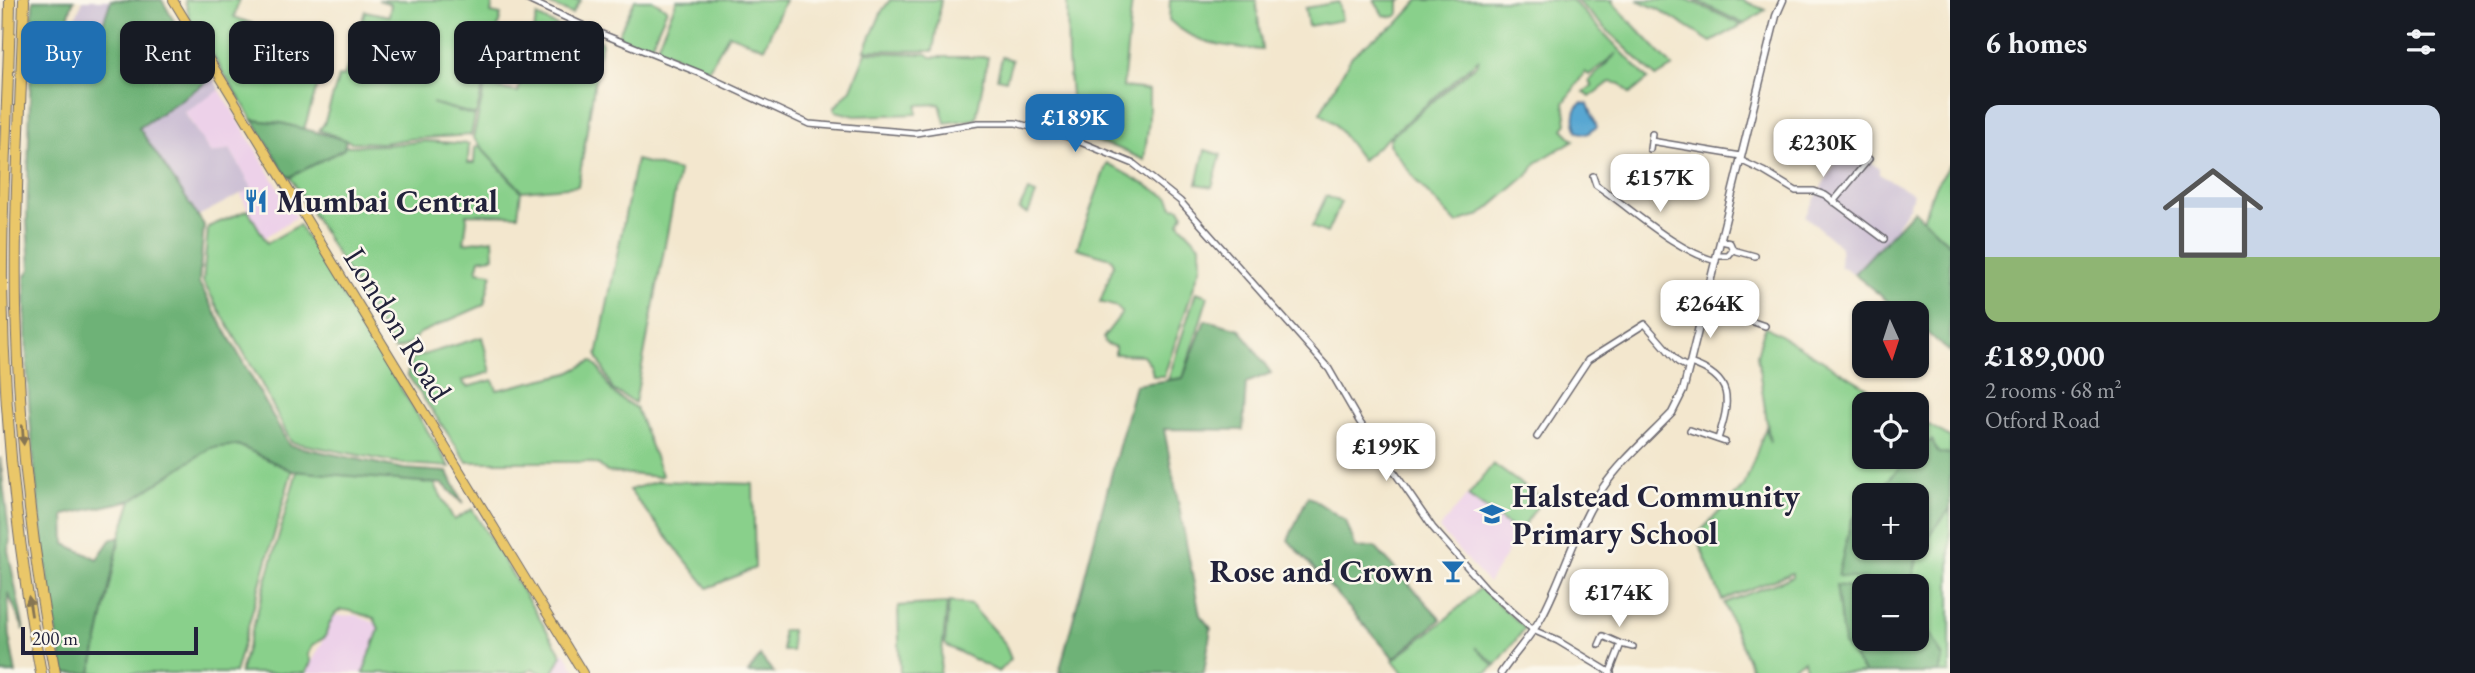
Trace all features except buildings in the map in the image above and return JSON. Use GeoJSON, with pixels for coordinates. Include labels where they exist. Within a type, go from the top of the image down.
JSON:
{"type":"FeatureCollection","features":[{"type":"Feature","properties":{"kind":"highway"},"geometry":{"type":"LineString","coordinates":[[10,0],[3,212],[4,348],[16,505],[41,673]]}},
{"type":"Feature","properties":{"kind":"highway"},"geometry":{"type":"LineString","coordinates":[[24,0],[16,226],[18,364],[31,520],[55,673]]}},
{"type":"Feature","properties":{"kind":"main road","name":"London Road"},"geometry":{"type":"LineString","coordinates":[[173,0],[583,673]]}},
{"type":"Feature","properties":{"kind":"street"},"geometry":{"type":"LineString","coordinates":[[528,0],[597,32],[702,74],[810,124],[831,128],[916,133],[978,123],[1016,123],[1068,137],[1133,164],[1180,201],[1329,369],[1359,421],[1433,528],[1486,588],[1534,630],[1611,672],[1621,644]]}},
{"type":"Feature","properties":{"kind":"street"},"geometry":{"type":"LineString","coordinates":[[1499,673],[1534,630],[1600,492],[1612,475],[1672,413],[1683,391],[1776,16],[1783,0]]}},
{"type":"Feature","properties":{"kind":"street"},"geometry":{"type":"LineString","coordinates":[[1650,149],[1652,134]]}},
{"type":"Feature","properties":{"kind":"street"},"geometry":{"type":"LineString","coordinates":[[1651,141],[1741,158],[1791,189],[1820,192],[1884,239]]}},
{"type":"Feature","properties":{"kind":"street"},"geometry":{"type":"LineString","coordinates":[[1833,202],[1869,159]]}},
{"type":"Feature","properties":{"kind":"street"},"geometry":{"type":"LineString","coordinates":[[1593,176],[1596,185],[1694,253],[1716,258],[1728,257],[1733,250]]}},
{"type":"Feature","properties":{"kind":"street"},"geometry":{"type":"LineString","coordinates":[[1721,241],[1730,243],[1733,250]]}},
{"type":"Feature","properties":{"kind":"street"},"geometry":{"type":"LineString","coordinates":[[1733,250],[1755,256]]}},
{"type":"Feature","properties":{"kind":"street"},"geometry":{"type":"LineString","coordinates":[[1704,305],[1765,326]]}},
{"type":"Feature","properties":{"kind":"street"},"geometry":{"type":"LineString","coordinates":[[1537,437],[1588,360],[1645,324],[1678,362],[1706,369],[1724,385],[1728,402],[1718,439]]}},
{"type":"Feature","properties":{"kind":"street"},"geometry":{"type":"LineString","coordinates":[[1690,429],[1725,442]]}},
{"type":"Feature","properties":{"kind":"street"},"geometry":{"type":"LineString","coordinates":[[1542,430],[1549,434]]}},
{"type":"Feature","properties":{"kind":"street"},"geometry":{"type":"LineString","coordinates":[[1599,645],[1603,636],[1633,647]]}},
{"type":"Feature","properties":{"kind":"shaded area"},"geometry":{"type":"Polygon","coordinates":[[[83,0],[111,0],[104,21],[74,21],[83,0]]]}},
{"type":"Feature","properties":{"kind":"shaded area"},"geometry":{"type":"Polygon","coordinates":[[[215,81],[220,90],[184,112],[211,154],[230,149],[252,188],[198,216],[139,127],[204,84],[215,84],[215,81]]]}},
{"type":"Feature","properties":{"kind":"shaded area"},"geometry":{"type":"Polygon","coordinates":[[[220,90],[296,217],[265,237],[241,194],[252,188],[230,149],[211,154],[184,111],[220,90]]]}},
{"type":"Feature","properties":{"kind":"shaded area"},"geometry":{"type":"Polygon","coordinates":[[[1845,145],[1879,168],[1879,174],[1913,193],[1909,207],[1897,225],[1900,233],[1870,285],[1840,266],[1841,247],[1805,216],[1845,145]]]}},
{"type":"Feature","properties":{"kind":"shaded area","name":"Halstead Community Primary School"},"geometry":{"type":"Polygon","coordinates":[[[1493,464],[1542,499],[1488,583],[1439,529],[1493,464]]]}},
{"type":"Feature","properties":{"kind":"shaded area"},"geometry":{"type":"Polygon","coordinates":[[[355,615],[375,623],[379,629],[363,673],[306,673],[325,637],[332,616],[355,615]]]}},
{"type":"Feature","properties":{"kind":"shaded area"},"geometry":{"type":"Polygon","coordinates":[[[564,651],[578,673],[553,673],[564,651]]]}},
{"type":"Feature","properties":{"kind":"green space"},"geometry":{"type":"Polygon","coordinates":[[[33,0],[74,0],[67,21],[32,21],[33,0]]]}},
{"type":"Feature","properties":{"kind":"green space"},"geometry":{"type":"Polygon","coordinates":[[[111,0],[162,0],[174,21],[120,21],[120,84],[204,84],[139,128],[204,225],[199,283],[289,445],[404,469],[448,472],[463,504],[443,484],[292,471],[238,445],[210,448],[132,500],[64,515],[65,544],[97,559],[111,539],[120,537],[91,673],[64,673],[47,575],[35,476],[28,377],[25,277],[30,269],[27,221],[30,84],[106,84],[106,21],[104,21],[111,0]]]}},
{"type":"Feature","properties":{"kind":"green space"},"geometry":{"type":"Polygon","coordinates":[[[185,0],[239,0],[234,17],[245,21],[229,21],[229,82],[215,59],[215,21],[190,19],[185,0]]]}},
{"type":"Feature","properties":{"kind":"green space"},"geometry":{"type":"Polygon","coordinates":[[[378,0],[493,0],[491,13],[501,15],[500,21],[454,21],[454,84],[484,84],[476,115],[432,103],[475,116],[471,135],[382,143],[351,142],[319,130],[324,124],[339,76],[344,77],[348,64],[348,84],[440,84],[440,21],[362,21],[365,11],[389,16],[391,4],[378,0]]]}},
{"type":"Feature","properties":{"kind":"green space"},"geometry":{"type":"Polygon","coordinates":[[[544,0],[581,0],[572,14],[544,0]]]}},
{"type":"Feature","properties":{"kind":"green space"},"geometry":{"type":"Polygon","coordinates":[[[635,0],[652,0],[667,9],[651,45],[646,46],[618,35],[635,0]]]}},
{"type":"Feature","properties":{"kind":"green space"},"geometry":{"type":"Polygon","coordinates":[[[677,0],[785,0],[764,48],[729,34],[708,70],[656,48],[677,0]]]}},
{"type":"Feature","properties":{"kind":"green space"},"geometry":{"type":"Polygon","coordinates":[[[890,0],[941,0],[933,51],[865,50],[882,11],[890,0]]]}},
{"type":"Feature","properties":{"kind":"green space"},"geometry":{"type":"Polygon","coordinates":[[[1067,0],[1132,0],[1123,87],[1149,90],[1149,121],[1144,160],[1120,149],[1070,133],[1073,118],[1067,0]]]}},
{"type":"Feature","properties":{"kind":"green space"},"geometry":{"type":"Polygon","coordinates":[[[1170,0],[1256,0],[1262,50],[1224,46],[1190,35],[1169,20],[1170,0]]]}},
{"type":"Feature","properties":{"kind":"green space"},"geometry":{"type":"Polygon","coordinates":[[[1374,0],[1402,0],[1399,2],[1399,14],[1395,17],[1383,15],[1374,0]]]}},
{"type":"Feature","properties":{"kind":"green space"},"geometry":{"type":"Polygon","coordinates":[[[1419,0],[1572,0],[1648,79],[1630,94],[1621,84],[1610,82],[1590,97],[1584,92],[1592,86],[1589,81],[1617,53],[1589,75],[1585,72],[1564,103],[1567,123],[1563,129],[1574,140],[1536,163],[1531,172],[1481,215],[1457,224],[1418,183],[1389,144],[1390,138],[1477,64],[1479,59],[1362,160],[1334,123],[1320,113],[1352,56],[1398,23],[1419,0]]]}},
{"type":"Feature","properties":{"kind":"green space"},"geometry":{"type":"Polygon","coordinates":[[[1576,0],[1613,0],[1673,67],[1656,77],[1576,0]]]}},
{"type":"Feature","properties":{"kind":"green space"},"geometry":{"type":"Polygon","coordinates":[[[1637,0],[1689,0],[1742,25],[1711,42],[1658,9],[1637,0]]]}},
{"type":"Feature","properties":{"kind":"green space"},"geometry":{"type":"Polygon","coordinates":[[[1695,0],[1742,0],[1765,10],[1744,24],[1695,0]]]}},
{"type":"Feature","properties":{"kind":"green space"},"geometry":{"type":"Polygon","coordinates":[[[1339,2],[1342,20],[1308,26],[1305,8],[1339,2]]]}},
{"type":"Feature","properties":{"kind":"green space"},"geometry":{"type":"Polygon","coordinates":[[[866,52],[927,54],[931,57],[988,57],[976,119],[945,123],[940,104],[917,105],[917,114],[855,116],[835,111],[834,108],[851,89],[866,52]]]}},
{"type":"Feature","properties":{"kind":"green space"},"geometry":{"type":"Polygon","coordinates":[[[1002,57],[1012,60],[1006,80],[997,78],[1002,57]]]}},
{"type":"Feature","properties":{"kind":"green space"},"geometry":{"type":"Polygon","coordinates":[[[231,84],[318,84],[304,129],[253,120],[231,84]]]}},
{"type":"Feature","properties":{"kind":"green space"},"geometry":{"type":"Polygon","coordinates":[[[520,84],[594,84],[578,186],[522,191],[473,138],[485,86],[518,92],[520,84]]]}},
{"type":"Feature","properties":{"kind":"green space"},"geometry":{"type":"Polygon","coordinates":[[[253,120],[281,123],[346,140],[344,149],[290,177],[286,175],[253,120]]]}},
{"type":"Feature","properties":{"kind":"green space"},"geometry":{"type":"Polygon","coordinates":[[[425,141],[469,144],[468,163],[474,163],[475,147],[479,146],[521,191],[518,215],[466,214],[464,243],[493,239],[494,257],[480,259],[477,271],[492,273],[484,305],[420,333],[408,345],[395,350],[290,177],[344,149],[345,146],[425,141]]]}},
{"type":"Feature","properties":{"kind":"green space"},"geometry":{"type":"Polygon","coordinates":[[[1205,150],[1221,155],[1212,187],[1197,184],[1205,150]]]}},
{"type":"Feature","properties":{"kind":"green space"},"geometry":{"type":"Polygon","coordinates":[[[636,160],[679,171],[635,403],[613,390],[597,356],[636,160]]]}},
{"type":"Feature","properties":{"kind":"green space"},"geometry":{"type":"Polygon","coordinates":[[[1107,163],[1169,198],[1173,207],[1180,208],[1183,214],[1179,223],[1200,245],[1201,265],[1164,376],[1153,376],[1151,366],[1143,355],[1115,354],[1115,347],[1105,343],[1103,338],[1122,313],[1117,307],[1100,302],[1114,264],[1111,258],[1077,248],[1107,163]]]}},
{"type":"Feature","properties":{"kind":"green space"},"geometry":{"type":"Polygon","coordinates":[[[1950,165],[1950,245],[1923,219],[1935,186],[1950,165]]]}},
{"type":"Feature","properties":{"kind":"green space"},"geometry":{"type":"Polygon","coordinates":[[[1028,191],[1036,194],[1028,214],[1019,210],[1028,191]]]}},
{"type":"Feature","properties":{"kind":"green space"},"geometry":{"type":"Polygon","coordinates":[[[1326,196],[1341,202],[1327,233],[1312,227],[1326,196]]]}},
{"type":"Feature","properties":{"kind":"green space"},"geometry":{"type":"Polygon","coordinates":[[[248,210],[267,243],[299,225],[450,467],[404,464],[291,442],[259,379],[203,282],[208,227],[248,210]]]}},
{"type":"Feature","properties":{"kind":"green space"},"geometry":{"type":"Polygon","coordinates":[[[1914,210],[1950,245],[1950,352],[1929,335],[1929,301],[1887,301],[1854,274],[1914,210]]]}},
{"type":"Feature","properties":{"kind":"green space"},"geometry":{"type":"Polygon","coordinates":[[[1196,292],[1208,296],[1183,378],[1168,380],[1196,292]]]}},
{"type":"Feature","properties":{"kind":"green space"},"geometry":{"type":"Polygon","coordinates":[[[1205,320],[1240,329],[1271,373],[1246,383],[1243,430],[1164,429],[1200,615],[1211,628],[1204,673],[1059,673],[1135,385],[1183,378],[1205,320]]]}},
{"type":"Feature","properties":{"kind":"green space"},"geometry":{"type":"Polygon","coordinates":[[[1765,326],[1874,392],[1852,392],[1852,469],[1929,469],[1929,425],[1950,437],[1950,673],[1807,673],[1804,660],[1784,673],[1753,673],[1724,603],[1792,577],[1792,573],[1722,600],[1696,536],[1744,486],[1766,427],[1770,443],[1757,355],[1765,326]]]}},
{"type":"Feature","properties":{"kind":"green space"},"geometry":{"type":"Polygon","coordinates":[[[482,337],[491,372],[462,381],[467,387],[493,380],[497,390],[569,373],[592,361],[612,391],[636,408],[662,475],[660,477],[607,472],[599,465],[588,462],[467,462],[407,374],[413,358],[482,337]]]}},
{"type":"Feature","properties":{"kind":"green space"},"geometry":{"type":"Polygon","coordinates":[[[1932,440],[1938,453],[1950,454],[1950,509],[1929,536],[1929,483],[1886,483],[1898,469],[1929,469],[1929,442],[1932,440]]]}},
{"type":"Feature","properties":{"kind":"green space"},"geometry":{"type":"Polygon","coordinates":[[[238,445],[292,471],[235,673],[91,673],[120,537],[132,500],[210,448],[238,445]]]}},
{"type":"Feature","properties":{"kind":"green space"},"geometry":{"type":"Polygon","coordinates":[[[0,457],[10,540],[8,550],[24,630],[8,593],[10,641],[16,673],[0,673],[0,457]]]}},
{"type":"Feature","properties":{"kind":"green space"},"geometry":{"type":"Polygon","coordinates":[[[1493,464],[1542,499],[1519,533],[1468,496],[1493,464]]]}},
{"type":"Feature","properties":{"kind":"green space"},"geometry":{"type":"Polygon","coordinates":[[[297,471],[434,483],[454,520],[472,509],[562,655],[553,673],[542,673],[533,669],[523,673],[363,673],[379,629],[374,618],[341,610],[333,617],[325,637],[313,645],[308,655],[311,662],[306,673],[240,673],[297,471]]]}},
{"type":"Feature","properties":{"kind":"green space"},"geometry":{"type":"Polygon","coordinates":[[[658,481],[753,484],[755,568],[708,588],[629,490],[658,481]]]}},
{"type":"Feature","properties":{"kind":"green space"},"geometry":{"type":"Polygon","coordinates":[[[1308,496],[1346,521],[1356,548],[1375,547],[1441,619],[1394,658],[1288,540],[1308,496]]]}},
{"type":"Feature","properties":{"kind":"green space"},"geometry":{"type":"Polygon","coordinates":[[[1851,521],[1852,560],[1917,560],[1914,574],[1852,574],[1852,578],[1838,576],[1851,521]]]}},
{"type":"Feature","properties":{"kind":"green space"},"geometry":{"type":"Polygon","coordinates":[[[1836,585],[1852,587],[1852,651],[1929,651],[1929,632],[1943,658],[1939,673],[1865,673],[1844,645],[1836,585]]]}},
{"type":"Feature","properties":{"kind":"green space"},"geometry":{"type":"Polygon","coordinates":[[[1480,588],[1525,628],[1496,665],[1475,647],[1495,666],[1486,673],[1403,673],[1393,660],[1445,620],[1480,588]]]}},
{"type":"Feature","properties":{"kind":"green space"},"geometry":{"type":"Polygon","coordinates":[[[949,602],[971,605],[1004,642],[1011,659],[999,672],[947,646],[945,643],[949,602]]]}},
{"type":"Feature","properties":{"kind":"green space"},"geometry":{"type":"Polygon","coordinates":[[[947,603],[940,673],[900,673],[898,606],[947,603]]]}},
{"type":"Feature","properties":{"kind":"green space"},"geometry":{"type":"Polygon","coordinates":[[[782,630],[791,630],[792,651],[783,651],[782,630]]]}},
{"type":"Feature","properties":{"kind":"green space"},"geometry":{"type":"Polygon","coordinates":[[[760,656],[774,673],[748,673],[760,656]]]}},
{"type":"Feature","properties":{"kind":"water"},"geometry":{"type":"Polygon","coordinates":[[[1581,103],[1588,104],[1597,127],[1587,134],[1578,132],[1575,124],[1575,113],[1581,103]]]}},
{"type":"Feature","properties":{"kind":"place","name":"Mumbai Central"},"geometry":{"type":"Point","coordinates":[256,201]}},
{"type":"Feature","properties":{"kind":"place","name":"Halstead Community Primary School"},"geometry":{"type":"Point","coordinates":[1492,514]}},
{"type":"Feature","properties":{"kind":"place","name":"Rose and Crown"},"geometry":{"type":"Point","coordinates":[1453,571]}}]}
